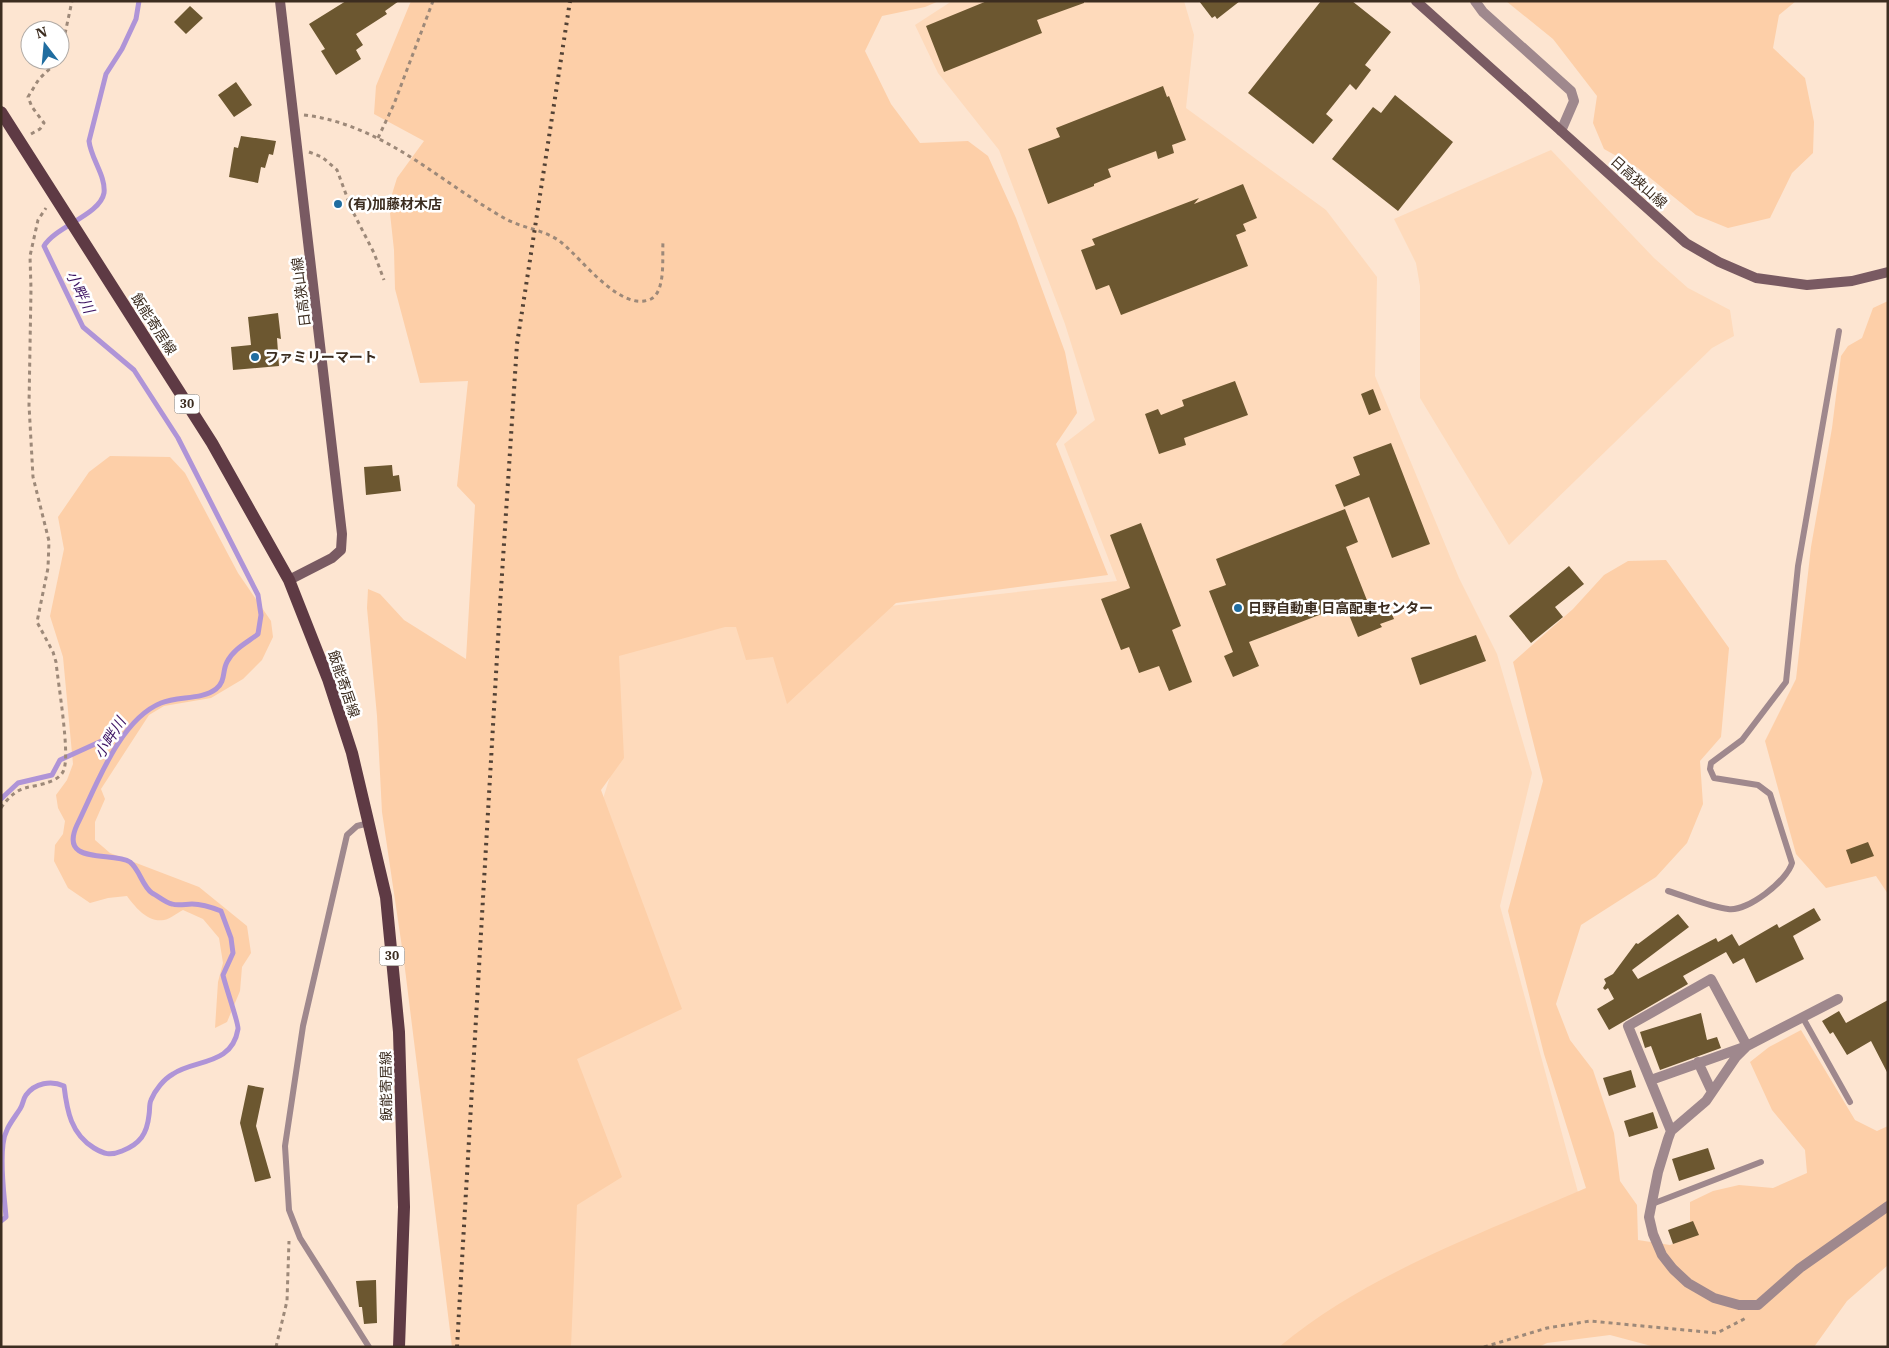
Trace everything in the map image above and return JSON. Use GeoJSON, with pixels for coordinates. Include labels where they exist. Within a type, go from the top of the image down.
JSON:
{"type":"FeatureCollection","features":[{"type":"Feature","properties":{"kind":"main road","name":"日高狭山線"},"geometry":{"type":"LineString","coordinates":[[280,1],[342,534],[341,550],[332,558],[289,580]]}},
{"type":"Feature","properties":{"kind":"main road","name":"日高狭山線"},"geometry":{"type":"LineString","coordinates":[[1416,1],[1686,243],[1727,266],[1756,278],[1807,285],[1852,281],[1888,272]]}},
{"type":"Feature","properties":{"kind":"main road","name":"飯能寄居線"},"geometry":{"type":"LineString","coordinates":[[1,112],[212,443],[289,580],[328,679],[352,753],[386,897],[400,1032],[404,1207],[399,1347]]}},
{"type":"Feature","properties":{"kind":"street"},"geometry":{"type":"LineString","coordinates":[[1475,1],[1483,12],[1571,91],[1574,101],[1561,131]]}},
{"type":"Feature","properties":{"kind":"street"},"geometry":{"type":"LineString","coordinates":[[1672,1131],[1628,1026],[1711,980],[1747,1046]]}},
{"type":"Feature","properties":{"kind":"street"},"geometry":{"type":"LineString","coordinates":[[1651,1080],[1747,1046],[1838,999]]}},
{"type":"Feature","properties":{"kind":"street"},"geometry":{"type":"LineString","coordinates":[[1747,1046],[1736,1057],[1699,1108],[1672,1131],[1658,1172],[1650,1217],[1653,1234],[1662,1255],[1672,1269],[1688,1283],[1714,1298],[1740,1305],[1758,1305],[1800,1268],[1888,1206]]}},
{"type":"Feature","properties":{"kind":"street"},"geometry":{"type":"LineString","coordinates":[[1698,1062],[1712,1092]]}},
{"type":"Feature","properties":{"kind":"lane"},"geometry":{"type":"LineString","coordinates":[[1668,891],[1730,910],[1761,899],[1790,872],[1792,863],[1770,794],[1758,785],[1714,778],[1710,769],[1711,763],[1742,740],[1786,682],[1798,566],[1839,331]]}},
{"type":"Feature","properties":{"kind":"lane"},"geometry":{"type":"LineString","coordinates":[[369,823],[358,826],[347,835],[303,1026],[285,1146],[289,1210],[300,1238],[369,1347]]}},
{"type":"Feature","properties":{"kind":"lane"},"geometry":{"type":"LineString","coordinates":[[1803,1018],[1850,1102]]}},
{"type":"Feature","properties":{"kind":"lane"},"geometry":{"type":"LineString","coordinates":[[1652,1204],[1761,1162]]}},
{"type":"Feature","properties":{"kind":"path"},"geometry":{"type":"LineString","coordinates":[[68,20],[72,1]]}},
{"type":"Feature","properties":{"kind":"path"},"geometry":{"type":"LineString","coordinates":[[378,138],[394,104],[433,1]]}},
{"type":"Feature","properties":{"kind":"path"},"geometry":{"type":"LineString","coordinates":[[19,141],[40,129],[44,123],[28,98],[39,79],[48,70]]}},
{"type":"Feature","properties":{"kind":"path"},"geometry":{"type":"LineString","coordinates":[[294,114],[319,117],[346,124],[406,153],[512,222],[539,230],[562,243],[612,290],[637,301],[649,300],[660,289],[663,242]]}},
{"type":"Feature","properties":{"kind":"path"},"geometry":{"type":"LineString","coordinates":[[298,150],[312,152],[337,170],[355,216],[374,253],[384,280]]}},
{"type":"Feature","properties":{"kind":"path"},"geometry":{"type":"LineString","coordinates":[[1,808],[21,788],[53,781],[60,777],[64,770],[65,752],[56,662],[38,622],[48,568],[49,541],[33,477],[29,405],[32,289],[30,256],[38,220],[43,211],[56,199]]}},
{"type":"Feature","properties":{"kind":"path"},"geometry":{"type":"LineString","coordinates":[[276,1347],[286,1300],[289,1238]]}},
{"type":"Feature","properties":{"kind":"path"},"geometry":{"type":"LineString","coordinates":[[1484,1347],[1547,1328],[1590,1320],[1717,1332],[1741,1321],[1758,1305]]}},
{"type":"Feature","properties":{"kind":"shaded area"},"geometry":{"type":"Polygon","coordinates":[[[411,1],[939,1],[925,7],[882,16],[865,51],[891,104],[920,143],[968,141],[988,156],[1016,218],[1065,352],[1077,413],[1056,444],[1108,575],[896,603],[787,704],[773,657],[746,660],[736,627],[725,627],[619,656],[624,758],[601,790],[682,1009],[577,1059],[622,1177],[577,1205],[571,1347],[452,1347],[404,961],[382,812],[377,716],[367,608],[368,589],[380,594],[404,620],[466,659],[475,505],[457,486],[468,381],[420,383],[395,289],[394,250],[389,204],[397,178],[424,141],[374,114],[376,86],[411,1]]]}},
{"type":"Feature","properties":{"kind":"shaded area"},"geometry":{"type":"Polygon","coordinates":[[[952,1],[1184,1],[1194,35],[1186,108],[1326,210],[1377,277],[1375,376],[1459,578],[1497,654],[1532,773],[1500,906],[1582,1207],[1319,1347],[557,1347],[560,1055],[602,802],[618,751],[615,646],[726,624],[1117,581],[1064,444],[1095,420],[1065,324],[999,150],[938,73],[915,25],[952,1]]]}},
{"type":"Feature","properties":{"kind":"shaded area"},"geometry":{"type":"Polygon","coordinates":[[[1506,1],[1796,1],[1779,15],[1773,48],[1805,78],[1814,122],[1813,153],[1792,173],[1770,218],[1728,228],[1696,215],[1638,168],[1604,149],[1593,123],[1597,96],[1553,39],[1506,1]]]}},
{"type":"Feature","properties":{"kind":"shaded area"},"geometry":{"type":"Polygon","coordinates":[[[1551,150],[1654,258],[1688,288],[1730,310],[1734,336],[1712,348],[1509,545],[1420,398],[1420,286],[1416,263],[1394,219],[1551,150]]]}},
{"type":"Feature","properties":{"kind":"shaded area"},"geometry":{"type":"Polygon","coordinates":[[[1888,301],[1888,894],[1876,876],[1826,888],[1796,854],[1765,741],[1796,679],[1811,547],[1832,428],[1841,356],[1848,346],[1862,338],[1873,308],[1888,301]]]}},
{"type":"Feature","properties":{"kind":"shaded area"},"geometry":{"type":"Polygon","coordinates":[[[110,456],[170,457],[185,473],[238,573],[271,621],[273,637],[262,660],[243,679],[211,698],[164,706],[149,715],[101,789],[105,799],[95,822],[95,840],[110,853],[199,887],[247,926],[251,953],[242,967],[240,991],[227,1022],[215,1028],[218,982],[223,963],[219,938],[203,919],[183,910],[166,919],[153,919],[147,917],[127,896],[108,898],[90,903],[68,888],[54,861],[55,845],[63,834],[65,821],[58,808],[56,795],[67,780],[73,764],[63,657],[50,616],[64,549],[58,517],[89,472],[110,456]]]}},
{"type":"Feature","properties":{"kind":"shaded area"},"geometry":{"type":"Polygon","coordinates":[[[1666,560],[1729,648],[1721,737],[1700,761],[1703,804],[1687,843],[1656,877],[1581,925],[1556,1004],[1570,1040],[1593,1070],[1614,1133],[1620,1181],[1637,1205],[1638,1240],[1670,1245],[1690,1237],[1690,1202],[1713,1191],[1739,1185],[1773,1188],[1807,1173],[1805,1150],[1772,1110],[1750,1062],[1769,1047],[1801,1030],[1855,1120],[1877,1131],[1888,1126],[1888,1265],[1847,1301],[1814,1347],[1655,1347],[1610,1335],[1547,1343],[1539,1347],[1279,1347],[1313,1321],[1350,1297],[1388,1276],[1466,1239],[1586,1188],[1544,1054],[1508,911],[1543,781],[1513,662],[1573,609],[1604,575],[1628,561],[1666,560]]]}},
{"type":"Feature","properties":{"kind":"building"},"geometry":{"type":"Polygon","coordinates":[[[346,1],[399,1],[385,11],[387,14],[356,34],[363,45],[356,50],[361,59],[336,75],[321,51],[325,49],[309,24],[346,1]]]}},
{"type":"Feature","properties":{"kind":"building"},"geometry":{"type":"Polygon","coordinates":[[[987,1],[1084,1],[1084,3],[1037,20],[1042,33],[944,72],[926,26],[987,1]]]}},
{"type":"Feature","properties":{"kind":"building"},"geometry":{"type":"Polygon","coordinates":[[[1199,1],[1240,1],[1217,19],[1215,16],[1212,18],[1199,1]]]}},
{"type":"Feature","properties":{"kind":"building"},"geometry":{"type":"Polygon","coordinates":[[[1321,1],[1352,1],[1391,32],[1365,65],[1371,70],[1356,90],[1350,84],[1326,114],[1333,120],[1313,144],[1248,93],[1321,1]]]}},
{"type":"Feature","properties":{"kind":"building"},"geometry":{"type":"Polygon","coordinates":[[[190,6],[203,18],[186,34],[174,22],[190,6]]]}},
{"type":"Feature","properties":{"kind":"building"},"geometry":{"type":"Polygon","coordinates":[[[236,82],[252,105],[234,117],[218,95],[236,82]]]}},
{"type":"Feature","properties":{"kind":"building"},"geometry":{"type":"Polygon","coordinates":[[[1163,86],[1167,97],[1169,96],[1186,140],[1172,145],[1174,153],[1158,159],[1156,151],[1108,169],[1111,177],[1094,184],[1094,186],[1048,204],[1028,149],[1060,137],[1056,128],[1163,86]]]}},
{"type":"Feature","properties":{"kind":"building"},"geometry":{"type":"Polygon","coordinates":[[[1395,95],[1453,142],[1398,211],[1332,159],[1373,107],[1381,113],[1395,95]]]}},
{"type":"Feature","properties":{"kind":"building"},"geometry":{"type":"Polygon","coordinates":[[[241,136],[276,141],[273,155],[269,154],[265,168],[261,167],[258,183],[229,177],[234,147],[238,148],[241,136]]]}},
{"type":"Feature","properties":{"kind":"building"},"geometry":{"type":"Polygon","coordinates":[[[1243,184],[1257,218],[1243,224],[1246,231],[1236,235],[1248,266],[1121,315],[1109,285],[1096,290],[1081,250],[1095,245],[1092,239],[1199,198],[1194,204],[1243,184]]]}},
{"type":"Feature","properties":{"kind":"building"},"geometry":{"type":"Polygon","coordinates":[[[278,313],[281,339],[277,338],[279,366],[233,370],[231,347],[251,345],[248,317],[278,313]]]}},
{"type":"Feature","properties":{"kind":"building"},"geometry":{"type":"Polygon","coordinates":[[[1235,381],[1248,415],[1184,438],[1186,445],[1159,454],[1145,414],[1158,409],[1161,415],[1184,406],[1182,400],[1235,381]]]}},
{"type":"Feature","properties":{"kind":"building"},"geometry":{"type":"Polygon","coordinates":[[[1373,389],[1381,410],[1369,415],[1361,394],[1373,389]]]}},
{"type":"Feature","properties":{"kind":"building"},"geometry":{"type":"Polygon","coordinates":[[[1391,443],[1430,544],[1392,558],[1369,497],[1344,507],[1335,485],[1360,475],[1353,457],[1391,443]]]}},
{"type":"Feature","properties":{"kind":"building"},"geometry":{"type":"Polygon","coordinates":[[[392,465],[393,476],[399,475],[401,491],[366,495],[364,467],[392,465]]]}},
{"type":"Feature","properties":{"kind":"building"},"geometry":{"type":"Polygon","coordinates":[[[1345,509],[1358,542],[1346,547],[1372,613],[1389,607],[1394,619],[1380,624],[1382,627],[1358,637],[1345,605],[1249,642],[1259,666],[1233,677],[1224,656],[1233,652],[1209,591],[1226,585],[1216,559],[1345,509]]]}},
{"type":"Feature","properties":{"kind":"building"},"geometry":{"type":"Polygon","coordinates":[[[1141,523],[1181,626],[1172,630],[1192,682],[1169,691],[1159,666],[1139,673],[1129,647],[1121,650],[1101,599],[1130,588],[1110,535],[1141,523]]]}},
{"type":"Feature","properties":{"kind":"building"},"geometry":{"type":"Polygon","coordinates":[[[1569,566],[1584,584],[1555,607],[1563,617],[1531,643],[1509,616],[1569,566]]]}},
{"type":"Feature","properties":{"kind":"building"},"geometry":{"type":"Polygon","coordinates":[[[1476,635],[1486,661],[1420,685],[1411,658],[1476,635]]]}},
{"type":"Feature","properties":{"kind":"building"},"geometry":{"type":"Polygon","coordinates":[[[1868,842],[1874,856],[1851,864],[1846,850],[1868,842]]]}},
{"type":"Feature","properties":{"kind":"building"},"geometry":{"type":"Polygon","coordinates":[[[1814,908],[1821,920],[1793,936],[1804,959],[1756,983],[1744,958],[1733,964],[1726,952],[1683,976],[1688,984],[1609,1030],[1597,1009],[1614,999],[1608,988],[1605,990],[1603,988],[1606,983],[1604,979],[1613,974],[1636,943],[1638,944],[1678,914],[1689,927],[1632,970],[1638,979],[1716,938],[1718,942],[1732,934],[1739,946],[1777,924],[1779,928],[1814,908]]]}},
{"type":"Feature","properties":{"kind":"building"},"geometry":{"type":"Polygon","coordinates":[[[1888,1000],[1888,1074],[1871,1041],[1847,1055],[1833,1032],[1830,1034],[1822,1021],[1839,1011],[1846,1023],[1888,1000]]]}},
{"type":"Feature","properties":{"kind":"building"},"geometry":{"type":"Polygon","coordinates":[[[1701,1013],[1707,1040],[1717,1037],[1721,1048],[1660,1070],[1651,1046],[1645,1048],[1640,1032],[1701,1013]]]}},
{"type":"Feature","properties":{"kind":"building"},"geometry":{"type":"Polygon","coordinates":[[[1631,1070],[1636,1087],[1609,1096],[1603,1078],[1631,1070]]]}},
{"type":"Feature","properties":{"kind":"building"},"geometry":{"type":"Polygon","coordinates":[[[248,1085],[264,1088],[256,1126],[271,1178],[255,1182],[240,1123],[248,1085]]]}},
{"type":"Feature","properties":{"kind":"building"},"geometry":{"type":"Polygon","coordinates":[[[1653,1112],[1658,1128],[1629,1137],[1624,1121],[1653,1112]]]}},
{"type":"Feature","properties":{"kind":"building"},"geometry":{"type":"Polygon","coordinates":[[[1708,1148],[1715,1169],[1679,1181],[1672,1159],[1708,1148]]]}},
{"type":"Feature","properties":{"kind":"building"},"geometry":{"type":"Polygon","coordinates":[[[1693,1221],[1699,1235],[1673,1244],[1668,1230],[1693,1221]]]}},
{"type":"Feature","properties":{"kind":"building"},"geometry":{"type":"Polygon","coordinates":[[[376,1280],[377,1323],[364,1324],[362,1307],[359,1307],[356,1281],[376,1280]]]}},
{"type":"Feature","properties":{"kind":"waterway","name":"小畔川"},"geometry":{"type":"LineString","coordinates":[[1,1221],[6,1217],[2,1171],[5,1134],[30,1091],[39,1085],[49,1083],[64,1086],[69,1113],[80,1136],[101,1152],[107,1154],[118,1153],[134,1145],[142,1138],[148,1122],[150,1102],[163,1082],[182,1069],[221,1056],[234,1041],[238,1029],[223,975],[233,953],[231,938],[221,911],[199,905],[177,905],[167,902],[149,890],[130,862],[81,852],[75,847],[73,838],[77,825],[110,756],[133,724],[146,712],[161,703],[204,695],[216,689],[223,679],[230,657],[258,634],[261,615],[258,595],[178,438],[134,370],[83,327],[44,246],[58,232],[95,208],[101,201],[104,193],[103,180],[92,154],[89,141],[106,74],[122,49],[136,19],[139,1]]}},
{"type":"Feature","properties":{"kind":"waterway"},"geometry":{"type":"LineString","coordinates":[[1,799],[18,783],[52,775],[60,760],[117,734],[122,736]]}},
{"type":"Feature","properties":{"kind":"railway"},"geometry":{"type":"LineString","coordinates":[[457,1347],[517,344],[570,1]]}},
{"type":"Feature","properties":{"kind":"place","name":"(有)加藤材木店"},"geometry":{"type":"Point","coordinates":[338,204]}},
{"type":"Feature","properties":{"kind":"place","name":"ファミリーマート"},"geometry":{"type":"Point","coordinates":[255,357]}},
{"type":"Feature","properties":{"kind":"place","name":"日野自動車 日高配車センター"},"geometry":{"type":"Point","coordinates":[1238,608]}}]}
